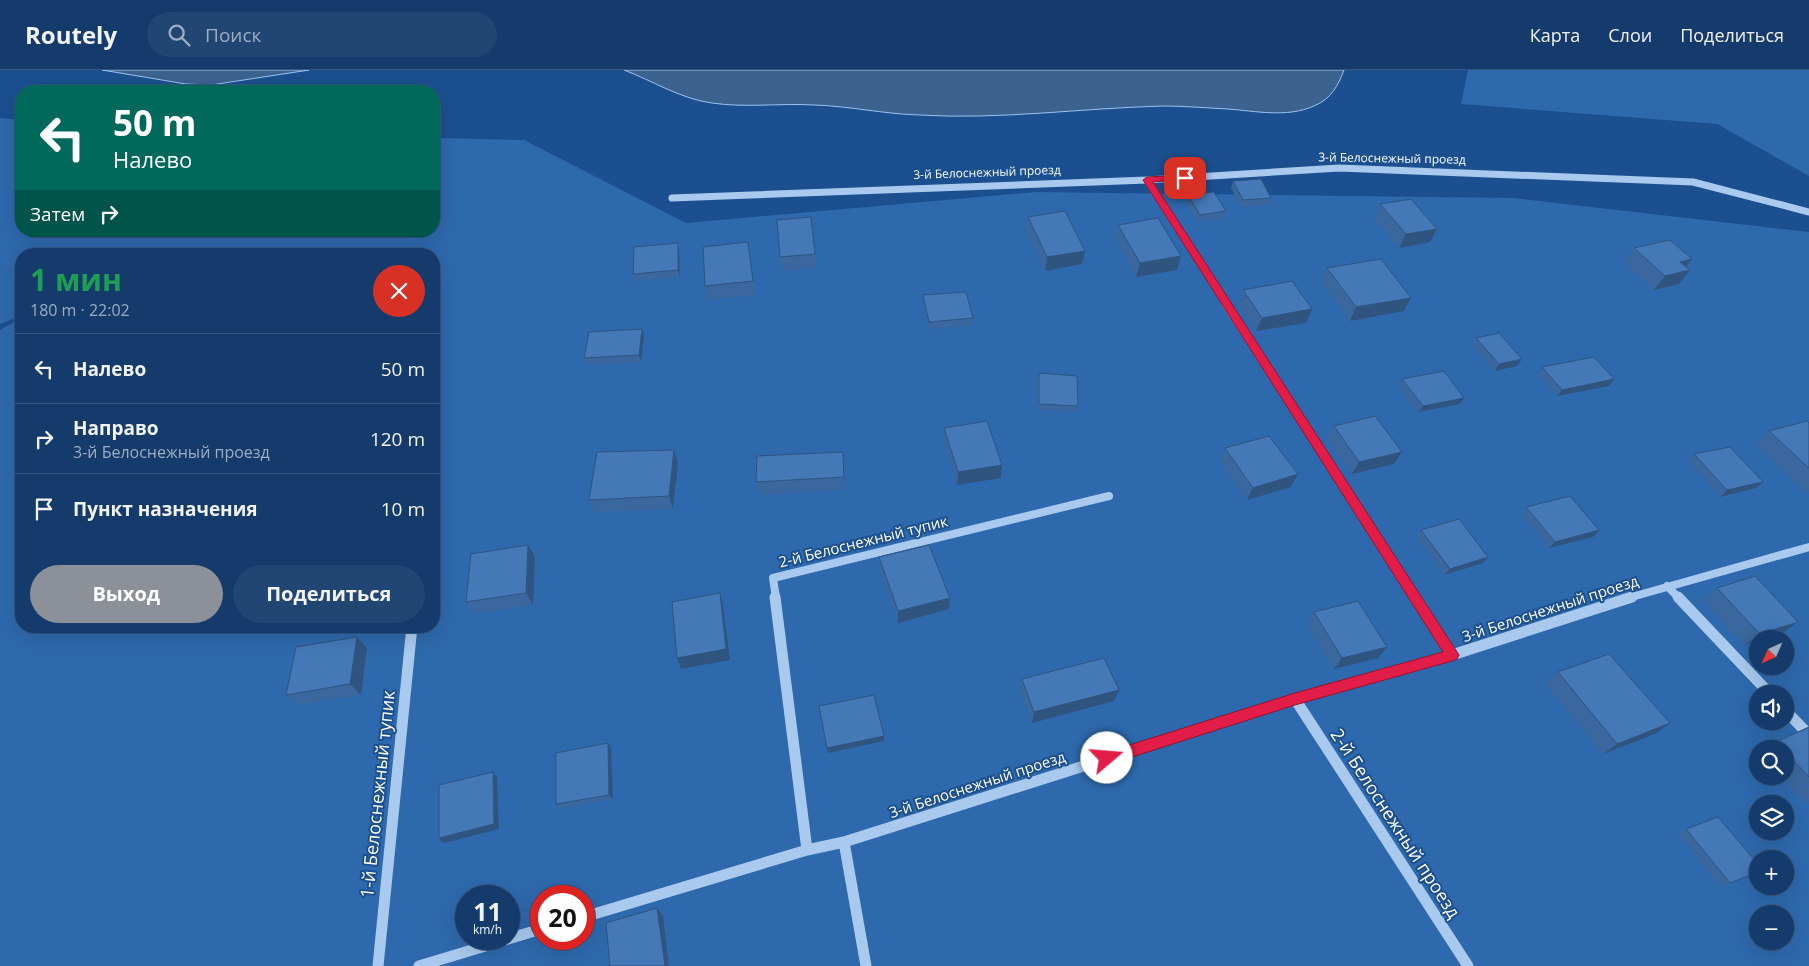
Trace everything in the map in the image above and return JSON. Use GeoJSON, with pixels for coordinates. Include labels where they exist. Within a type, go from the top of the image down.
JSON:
{"type":"FeatureCollection","features":[{"type":"Feature","properties":{"kind":"lane","name":"3-й Белоснежный проезд"},"geometry":{"type":"LineString","coordinates":[[672,198],[1147,180],[1339,168],[1693,182],[1809,212]]}},
{"type":"Feature","properties":{"kind":"lane"},"geometry":{"type":"LineString","coordinates":[[1147,180],[1452,655]]}},
{"type":"Feature","properties":{"kind":"lane","name":"2-й Белоснежный тупик"},"geometry":{"type":"LineString","coordinates":[[807,850],[773,578],[1109,496]]}},
{"type":"Feature","properties":{"kind":"lane","name":"3-й Белоснежный проезд"},"geometry":{"type":"LineString","coordinates":[[595,914],[807,850],[844,842],[1295,699],[1452,655],[1667,586],[1809,547]]}},
{"type":"Feature","properties":{"kind":"lane"},"geometry":{"type":"LineString","coordinates":[[1667,586],[1761,685]]}},
{"type":"Feature","properties":{"kind":"lane","name":"1-й Белоснежный тупик"},"geometry":{"type":"LineString","coordinates":[[378,966],[411,633]]}},
{"type":"Feature","properties":{"kind":"lane","name":"2-й Белоснежный проезд"},"geometry":{"type":"LineString","coordinates":[[1295,699],[1468,966]]}},
{"type":"Feature","properties":{"kind":"lane"},"geometry":{"type":"LineString","coordinates":[[1794,719],[1809,734]]}},
{"type":"Feature","properties":{"kind":"lane"},"geometry":{"type":"LineString","coordinates":[[844,842],[866,966]]}},
{"type":"Feature","properties":{"kind":"lane"},"geometry":{"type":"LineString","coordinates":[[419,966],[530,932]]}},
{"type":"Feature","properties":{"kind":"shaded area"},"geometry":{"type":"Polygon","coordinates":[[[102,70],[309,70],[211,85],[186,84],[102,70]]]}},
{"type":"Feature","properties":{"kind":"shaded area"},"geometry":{"type":"Polygon","coordinates":[[[624,70],[1344,70],[1336,87],[1325,100],[1304,110],[1293,112],[1271,113],[1164,106],[1010,115],[949,116],[906,114],[827,106],[712,103],[678,94],[624,70]]]}},
{"type":"Feature","properties":{"kind":"shaded area"},"geometry":{"type":"Polygon","coordinates":[[[1468,70],[1809,70],[1809,176],[1717,124],[1461,104],[1468,70]]]}},
{"type":"Feature","properties":{"kind":"shaded area"},"geometry":{"type":"Polygon","coordinates":[[[0,118],[15,119],[15,237],[440,237],[440,138],[524,140],[686,223],[1036,192],[1514,198],[1809,232],[1809,966],[0,966],[0,330],[15,321],[15,633],[440,633],[440,248],[15,248],[15,318],[0,324],[0,118]]]}},
{"type":"Feature","properties":{"kind":"building"},"geometry":{"type":"Polygon","coordinates":[[[1261,179],[1271,198],[1243,200],[1233,181],[1261,179]]]}},
{"type":"Feature","properties":{"kind":"building"},"geometry":{"type":"Polygon","coordinates":[[[1214,192],[1226,211],[1200,215],[1188,195],[1214,192]]]}},
{"type":"Feature","properties":{"kind":"building"},"geometry":{"type":"Polygon","coordinates":[[[1411,199],[1437,229],[1406,234],[1380,204],[1411,199]]]}},
{"type":"Feature","properties":{"kind":"building"},"geometry":{"type":"Polygon","coordinates":[[[1065,211],[1085,251],[1047,257],[1028,217],[1065,211]]]}},
{"type":"Feature","properties":{"kind":"building"},"geometry":{"type":"Polygon","coordinates":[[[811,217],[815,254],[780,257],[777,220],[811,217]]]}},
{"type":"Feature","properties":{"kind":"building"},"geometry":{"type":"Polygon","coordinates":[[[1158,218],[1181,256],[1140,263],[1118,225],[1158,218]]]}},
{"type":"Feature","properties":{"kind":"building"},"geometry":{"type":"Polygon","coordinates":[[[1670,240],[1692,259],[1680,262],[1690,270],[1665,276],[1634,248],[1670,240]]]}},
{"type":"Feature","properties":{"kind":"building"},"geometry":{"type":"Polygon","coordinates":[[[748,242],[753,281],[705,286],[703,247],[748,242]]]}},
{"type":"Feature","properties":{"kind":"building"},"geometry":{"type":"Polygon","coordinates":[[[678,243],[678,270],[633,274],[634,247],[678,243]]]}},
{"type":"Feature","properties":{"kind":"building"},"geometry":{"type":"Polygon","coordinates":[[[1381,259],[1411,298],[1356,307],[1327,268],[1381,259]]]}},
{"type":"Feature","properties":{"kind":"building"},"geometry":{"type":"Polygon","coordinates":[[[1292,281],[1312,309],[1262,318],[1243,290],[1292,281]]]}},
{"type":"Feature","properties":{"kind":"building"},"geometry":{"type":"Polygon","coordinates":[[[966,292],[973,318],[929,322],[923,295],[966,292]]]}},
{"type":"Feature","properties":{"kind":"building"},"geometry":{"type":"Polygon","coordinates":[[[642,329],[639,355],[584,358],[589,332],[642,329]]]}},
{"type":"Feature","properties":{"kind":"building"},"geometry":{"type":"Polygon","coordinates":[[[1499,333],[1522,359],[1499,364],[1476,338],[1499,333]]]}},
{"type":"Feature","properties":{"kind":"building"},"geometry":{"type":"Polygon","coordinates":[[[1594,357],[1614,379],[1562,390],[1542,367],[1594,357]]]}},
{"type":"Feature","properties":{"kind":"building"},"geometry":{"type":"Polygon","coordinates":[[[1444,371],[1464,398],[1423,406],[1402,379],[1444,371]]]}},
{"type":"Feature","properties":{"kind":"building"},"geometry":{"type":"Polygon","coordinates":[[[1039,373],[1077,376],[1078,406],[1039,404],[1039,373]]]}},
{"type":"Feature","properties":{"kind":"building"},"geometry":{"type":"Polygon","coordinates":[[[1375,416],[1402,452],[1359,462],[1334,426],[1375,416]]]}},
{"type":"Feature","properties":{"kind":"building"},"geometry":{"type":"Polygon","coordinates":[[[987,421],[1002,465],[958,472],[944,428],[987,421]]]}},
{"type":"Feature","properties":{"kind":"building"},"geometry":{"type":"Polygon","coordinates":[[[1807,421],[1809,423],[1809,468],[1769,431],[1807,421]]]}},
{"type":"Feature","properties":{"kind":"building"},"geometry":{"type":"Polygon","coordinates":[[[1269,436],[1298,474],[1253,488],[1225,448],[1269,436]]]}},
{"type":"Feature","properties":{"kind":"building"},"geometry":{"type":"Polygon","coordinates":[[[1730,447],[1763,482],[1727,490],[1694,454],[1730,447]]]}},
{"type":"Feature","properties":{"kind":"building"},"geometry":{"type":"Polygon","coordinates":[[[674,450],[669,496],[589,500],[597,452],[674,450]]]}},
{"type":"Feature","properties":{"kind":"building"},"geometry":{"type":"Polygon","coordinates":[[[843,452],[844,477],[756,482],[757,456],[843,452]]]}},
{"type":"Feature","properties":{"kind":"building"},"geometry":{"type":"Polygon","coordinates":[[[1570,496],[1599,530],[1555,542],[1526,507],[1570,496]]]}},
{"type":"Feature","properties":{"kind":"building"},"geometry":{"type":"Polygon","coordinates":[[[1459,519],[1488,557],[1450,569],[1421,530],[1459,519]]]}},
{"type":"Feature","properties":{"kind":"building"},"geometry":{"type":"Polygon","coordinates":[[[528,545],[526,593],[466,602],[471,554],[528,545]]]}},
{"type":"Feature","properties":{"kind":"building"},"geometry":{"type":"Polygon","coordinates":[[[929,545],[950,598],[898,611],[879,557],[929,545]]]}},
{"type":"Feature","properties":{"kind":"building"},"geometry":{"type":"Polygon","coordinates":[[[1755,576],[1798,622],[1773,630],[1756,630],[1717,588],[1755,576]]]}},
{"type":"Feature","properties":{"kind":"building"},"geometry":{"type":"Polygon","coordinates":[[[720,593],[726,649],[677,658],[672,602],[720,593]]]}},
{"type":"Feature","properties":{"kind":"building"},"geometry":{"type":"Polygon","coordinates":[[[1358,601],[1387,647],[1342,658],[1314,612],[1358,601]]]}},
{"type":"Feature","properties":{"kind":"building"},"geometry":{"type":"Polygon","coordinates":[[[357,637],[350,684],[286,695],[296,647],[357,637]]]}},
{"type":"Feature","properties":{"kind":"building"},"geometry":{"type":"Polygon","coordinates":[[[1609,654],[1670,723],[1617,744],[1558,672],[1609,654]]]}},
{"type":"Feature","properties":{"kind":"building"},"geometry":{"type":"Polygon","coordinates":[[[1104,658],[1119,690],[1034,712],[1022,679],[1104,658]]]}},
{"type":"Feature","properties":{"kind":"building"},"geometry":{"type":"Polygon","coordinates":[[[874,695],[884,736],[827,748],[819,706],[874,695]]]}},
{"type":"Feature","properties":{"kind":"building"},"geometry":{"type":"Polygon","coordinates":[[[1809,727],[1809,777],[1794,761],[1794,740],[1780,740],[1809,727]]]}},
{"type":"Feature","properties":{"kind":"building"},"geometry":{"type":"Polygon","coordinates":[[[608,743],[609,795],[556,804],[556,753],[608,743]]]}},
{"type":"Feature","properties":{"kind":"building"},"geometry":{"type":"Polygon","coordinates":[[[493,772],[494,824],[439,838],[439,785],[493,772]]]}},
{"type":"Feature","properties":{"kind":"building"},"geometry":{"type":"Polygon","coordinates":[[[1718,817],[1749,853],[1749,876],[1730,883],[1686,829],[1718,817]]]}},
{"type":"Feature","properties":{"kind":"building"},"geometry":{"type":"Polygon","coordinates":[[[657,908],[665,966],[610,966],[606,923],[657,908]]]}},
{"type":"Feature","properties":{"kind":"route"},"geometry":{"type":"LineString","coordinates":[[1107,758],[1295,699],[1452,655],[1147,180],[1185,178]]}}]}
